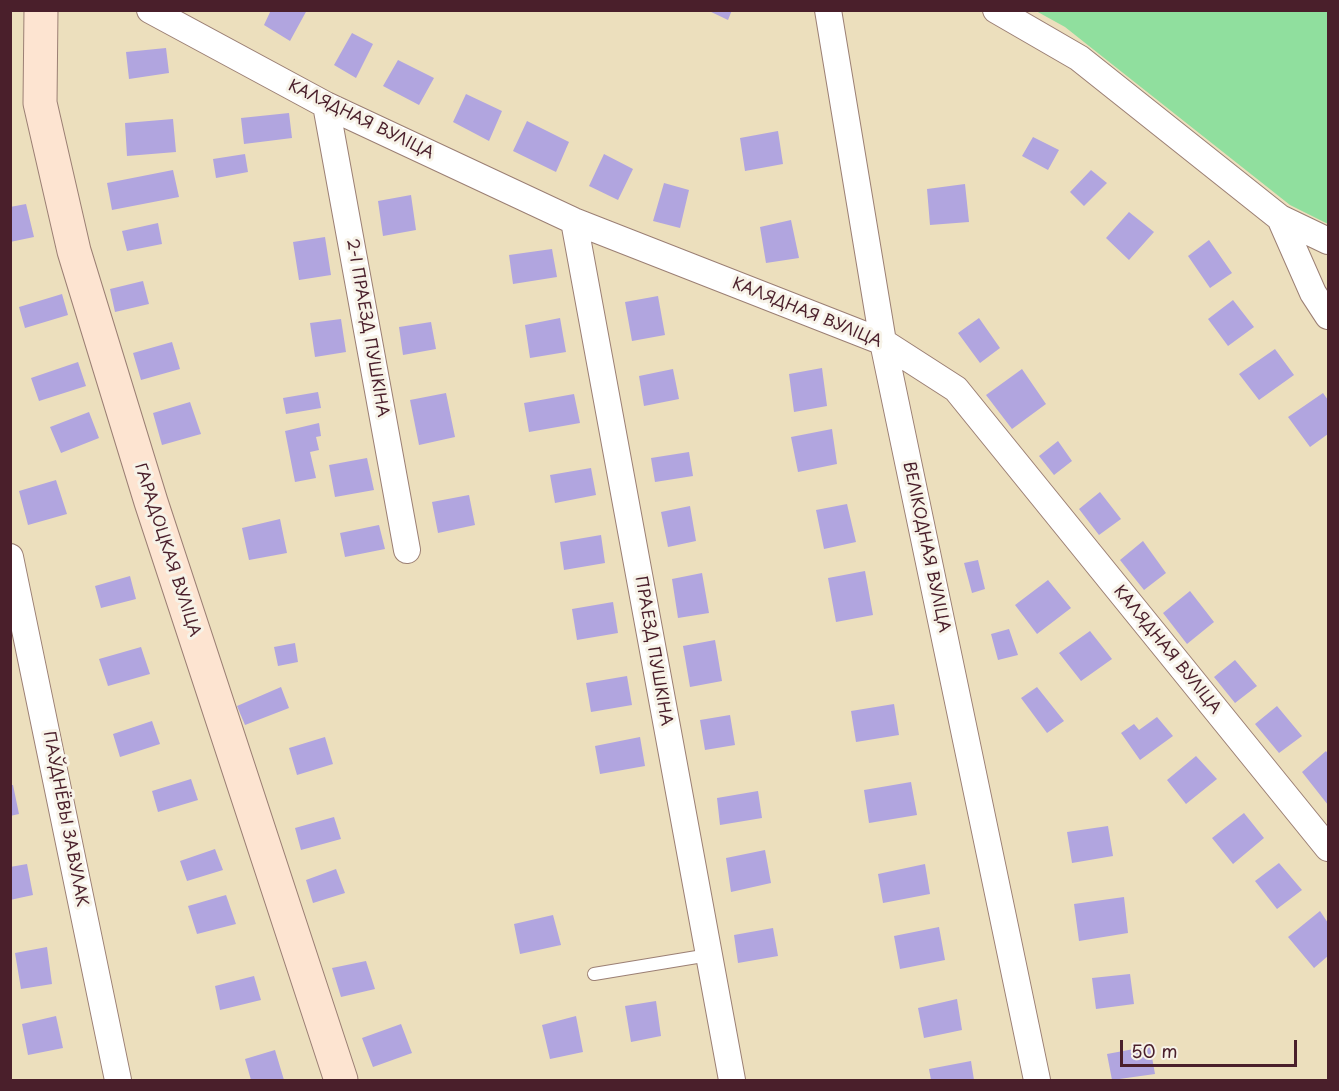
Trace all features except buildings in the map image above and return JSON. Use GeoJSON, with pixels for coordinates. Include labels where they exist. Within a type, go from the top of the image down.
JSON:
{"type":"FeatureCollection","features":[{"type":"Feature","properties":{"kind":"street","name":"ГАРАДОЦКАЯ ВУЛІЦА"},"geometry":{"type":"LineString","coordinates":[[41,10],[40,103],[74,251],[155,513],[341,1080]]}},
{"type":"Feature","properties":{"kind":"street","name":"КАЛЯДНАЯ ВУЛІЦА"},"geometry":{"type":"LineString","coordinates":[[150,10],[326,105],[574,221],[883,342],[956,389],[1329,848]]}},
{"type":"Feature","properties":{"kind":"street","name":"ВЕЛІКОДНАЯ ВУЛІЦА"},"geometry":{"type":"LineString","coordinates":[[828,10],[883,342],[1037,1080]]}},
{"type":"Feature","properties":{"kind":"street"},"geometry":{"type":"LineString","coordinates":[[996,10],[1079,58],[1280,218],[1329,241]]}},
{"type":"Feature","properties":{"kind":"street","name":"2-І ПРАЕЗД ПУШКІНА"},"geometry":{"type":"LineString","coordinates":[[326,105],[407,550]]}},
{"type":"Feature","properties":{"kind":"street"},"geometry":{"type":"LineString","coordinates":[[1280,218],[1313,293],[1329,316]]}},
{"type":"Feature","properties":{"kind":"street","name":"ПРАЕЗД ПУШКІНА"},"geometry":{"type":"LineString","coordinates":[[574,221],[732,1080]]}},
{"type":"Feature","properties":{"kind":"street","name":"ПАЎДНЁВЫ ЗАВУЛАК"},"geometry":{"type":"LineString","coordinates":[[11,557],[118,1080]]}},
{"type":"Feature","properties":{"kind":"lane"},"geometry":{"type":"LineString","coordinates":[[594,974],[709,955]]}},
{"type":"Feature","properties":{"kind":"green space"},"geometry":{"type":"Polygon","coordinates":[[[1036,11],[1328,11],[1328,224],[1290,205],[1065,27],[1036,11]]]}}]}
